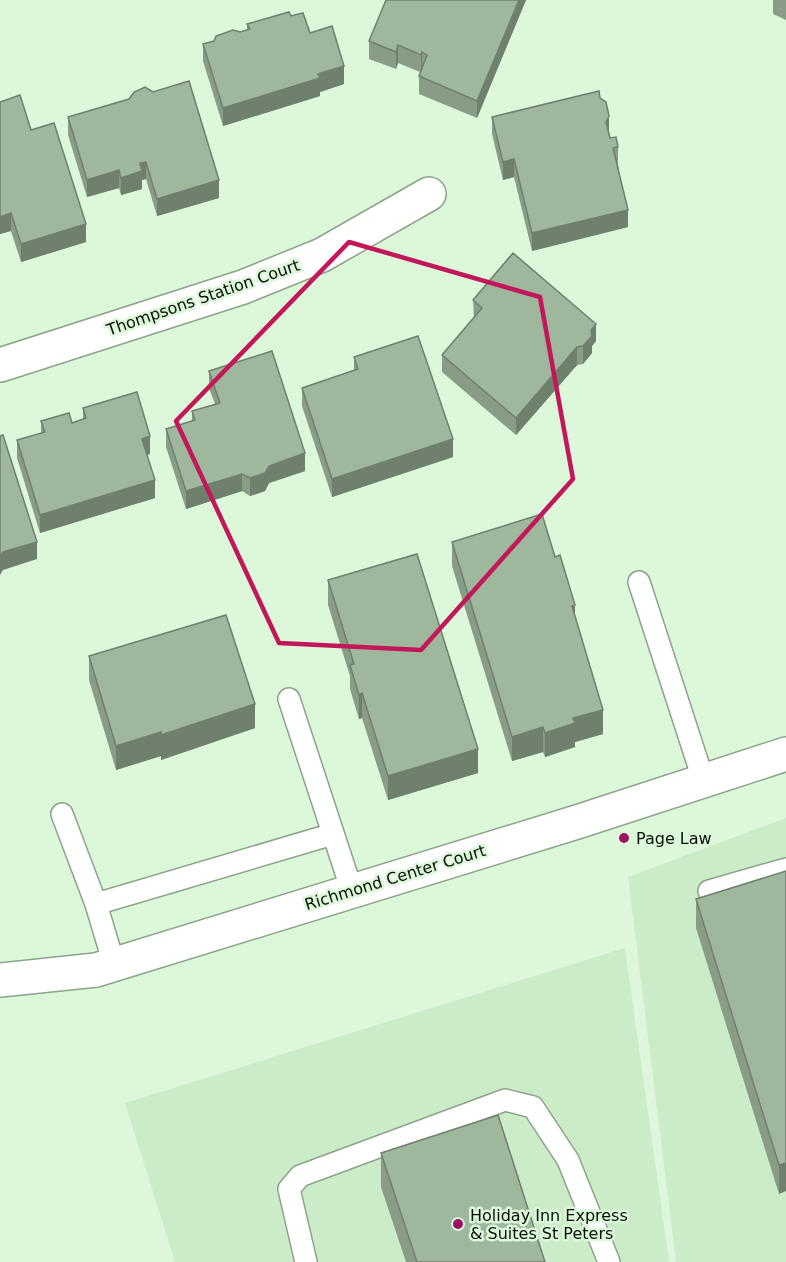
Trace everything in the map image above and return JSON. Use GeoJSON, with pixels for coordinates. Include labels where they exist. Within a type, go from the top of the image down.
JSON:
{"type":"FeatureCollection","features":[{"type":"Feature","properties":{"kind":"street","name":"Thompsons Station Court"},"geometry":{"type":"LineString","coordinates":[[0,365],[243,287],[322,255],[429,194]]}},
{"type":"Feature","properties":{"kind":"street","name":"Richmond Center Court"},"geometry":{"type":"LineString","coordinates":[[0,980],[96,970],[704,782],[786,754]]}},
{"type":"Feature","properties":{"kind":"lane"},"geometry":{"type":"LineString","coordinates":[[639,582],[704,782]]}},
{"type":"Feature","properties":{"kind":"lane"},"geometry":{"type":"LineString","coordinates":[[289,699],[352,891]]}},
{"type":"Feature","properties":{"kind":"lane"},"geometry":{"type":"LineString","coordinates":[[62,814],[96,904],[114,964]]}},
{"type":"Feature","properties":{"kind":"lane"},"geometry":{"type":"LineString","coordinates":[[96,904],[333,834]]}},
{"type":"Feature","properties":{"kind":"lane"},"geometry":{"type":"LineString","coordinates":[[709,891],[786,869]]}},
{"type":"Feature","properties":{"kind":"lane"},"geometry":{"type":"LineString","coordinates":[[306,1262],[289,1189],[300,1176],[505,1100],[533,1107],[568,1160],[609,1262]]}},
{"type":"Feature","properties":{"kind":"highlighted area"},"geometry":{"type":"Polygon","coordinates":[[[349,242],[540,297],[573,479],[421,650],[279,643],[176,421],[349,242]]]}},
{"type":"Feature","properties":{"kind":"shaded area"},"geometry":{"type":"Polygon","coordinates":[[[786,818],[786,1262],[676,1262],[628,877],[786,818]]]}},
{"type":"Feature","properties":{"kind":"shaded area"},"geometry":{"type":"Polygon","coordinates":[[[625,948],[669,1262],[175,1262],[125,1103],[625,948]]]}},
{"type":"Feature","properties":{"kind":"building"},"geometry":{"type":"Polygon","coordinates":[[[386,0],[519,0],[477,101],[419,76],[427,55],[422,52],[421,55],[398,45],[396,52],[369,41],[386,0]]]}},
{"type":"Feature","properties":{"kind":"building"},"geometry":{"type":"Polygon","coordinates":[[[289,12],[291,16],[303,13],[310,33],[332,26],[344,66],[318,74],[320,78],[223,108],[203,44],[214,41],[216,36],[233,30],[240,32],[250,29],[247,24],[289,12]]]}},
{"type":"Feature","properties":{"kind":"building"},"geometry":{"type":"Polygon","coordinates":[[[189,81],[219,180],[157,199],[146,162],[140,163],[142,171],[121,178],[119,170],[87,180],[68,117],[129,99],[134,92],[145,87],[153,92],[189,81]]]}},
{"type":"Feature","properties":{"kind":"building"},"geometry":{"type":"Polygon","coordinates":[[[599,91],[600,98],[606,102],[609,116],[606,122],[610,138],[616,137],[618,147],[613,148],[628,210],[532,233],[514,159],[503,162],[492,117],[599,91]]]}},
{"type":"Feature","properties":{"kind":"building"},"geometry":{"type":"Polygon","coordinates":[[[20,95],[31,130],[54,123],[86,224],[21,244],[11,213],[0,217],[0,102],[20,95]]]}},
{"type":"Feature","properties":{"kind":"building"},"geometry":{"type":"Polygon","coordinates":[[[513,253],[596,324],[591,330],[592,336],[583,346],[577,347],[516,418],[442,355],[482,308],[473,300],[513,253]]]}},
{"type":"Feature","properties":{"kind":"building"},"geometry":{"type":"Polygon","coordinates":[[[418,336],[453,439],[332,479],[302,388],[358,369],[354,357],[418,336]]]}},
{"type":"Feature","properties":{"kind":"building"},"geometry":{"type":"Polygon","coordinates":[[[272,351],[305,453],[269,466],[265,473],[250,478],[242,474],[186,491],[166,429],[195,420],[192,411],[220,403],[209,371],[272,351]]]}},
{"type":"Feature","properties":{"kind":"building"},"geometry":{"type":"Polygon","coordinates":[[[137,392],[150,436],[142,439],[155,480],[40,515],[17,440],[45,432],[41,421],[69,413],[72,423],[86,418],[83,408],[137,392]]]}},
{"type":"Feature","properties":{"kind":"building"},"geometry":{"type":"Polygon","coordinates":[[[3,435],[37,542],[3,552],[0,558],[0,436],[3,435]]]}},
{"type":"Feature","properties":{"kind":"building"},"geometry":{"type":"Polygon","coordinates":[[[542,514],[555,557],[560,555],[575,605],[572,606],[603,710],[573,718],[575,723],[545,733],[543,727],[512,737],[452,542],[542,514]]]}},
{"type":"Feature","properties":{"kind":"building"},"geometry":{"type":"Polygon","coordinates":[[[417,554],[478,749],[388,776],[362,693],[359,695],[350,665],[354,664],[328,580],[417,554]]]}},
{"type":"Feature","properties":{"kind":"building"},"geometry":{"type":"Polygon","coordinates":[[[226,615],[255,704],[161,735],[161,732],[116,746],[89,656],[226,615]]]}},
{"type":"Feature","properties":{"kind":"building"},"geometry":{"type":"Polygon","coordinates":[[[786,871],[786,1163],[779,1165],[696,899],[786,871]]]}},
{"type":"Feature","properties":{"kind":"building","name":"Holiday Inn Express & Suites St Peters"},"geometry":{"type":"Polygon","coordinates":[[[498,1115],[545,1262],[417,1262],[381,1153],[498,1115]]]}},
{"type":"Feature","properties":{"kind":"place","name":"Page Law"},"geometry":{"type":"Point","coordinates":[624,838]}},
{"type":"Feature","properties":{"kind":"place","name":"Holiday Inn Express & Suites St Peters"},"geometry":{"type":"Point","coordinates":[458,1224]}}]}
